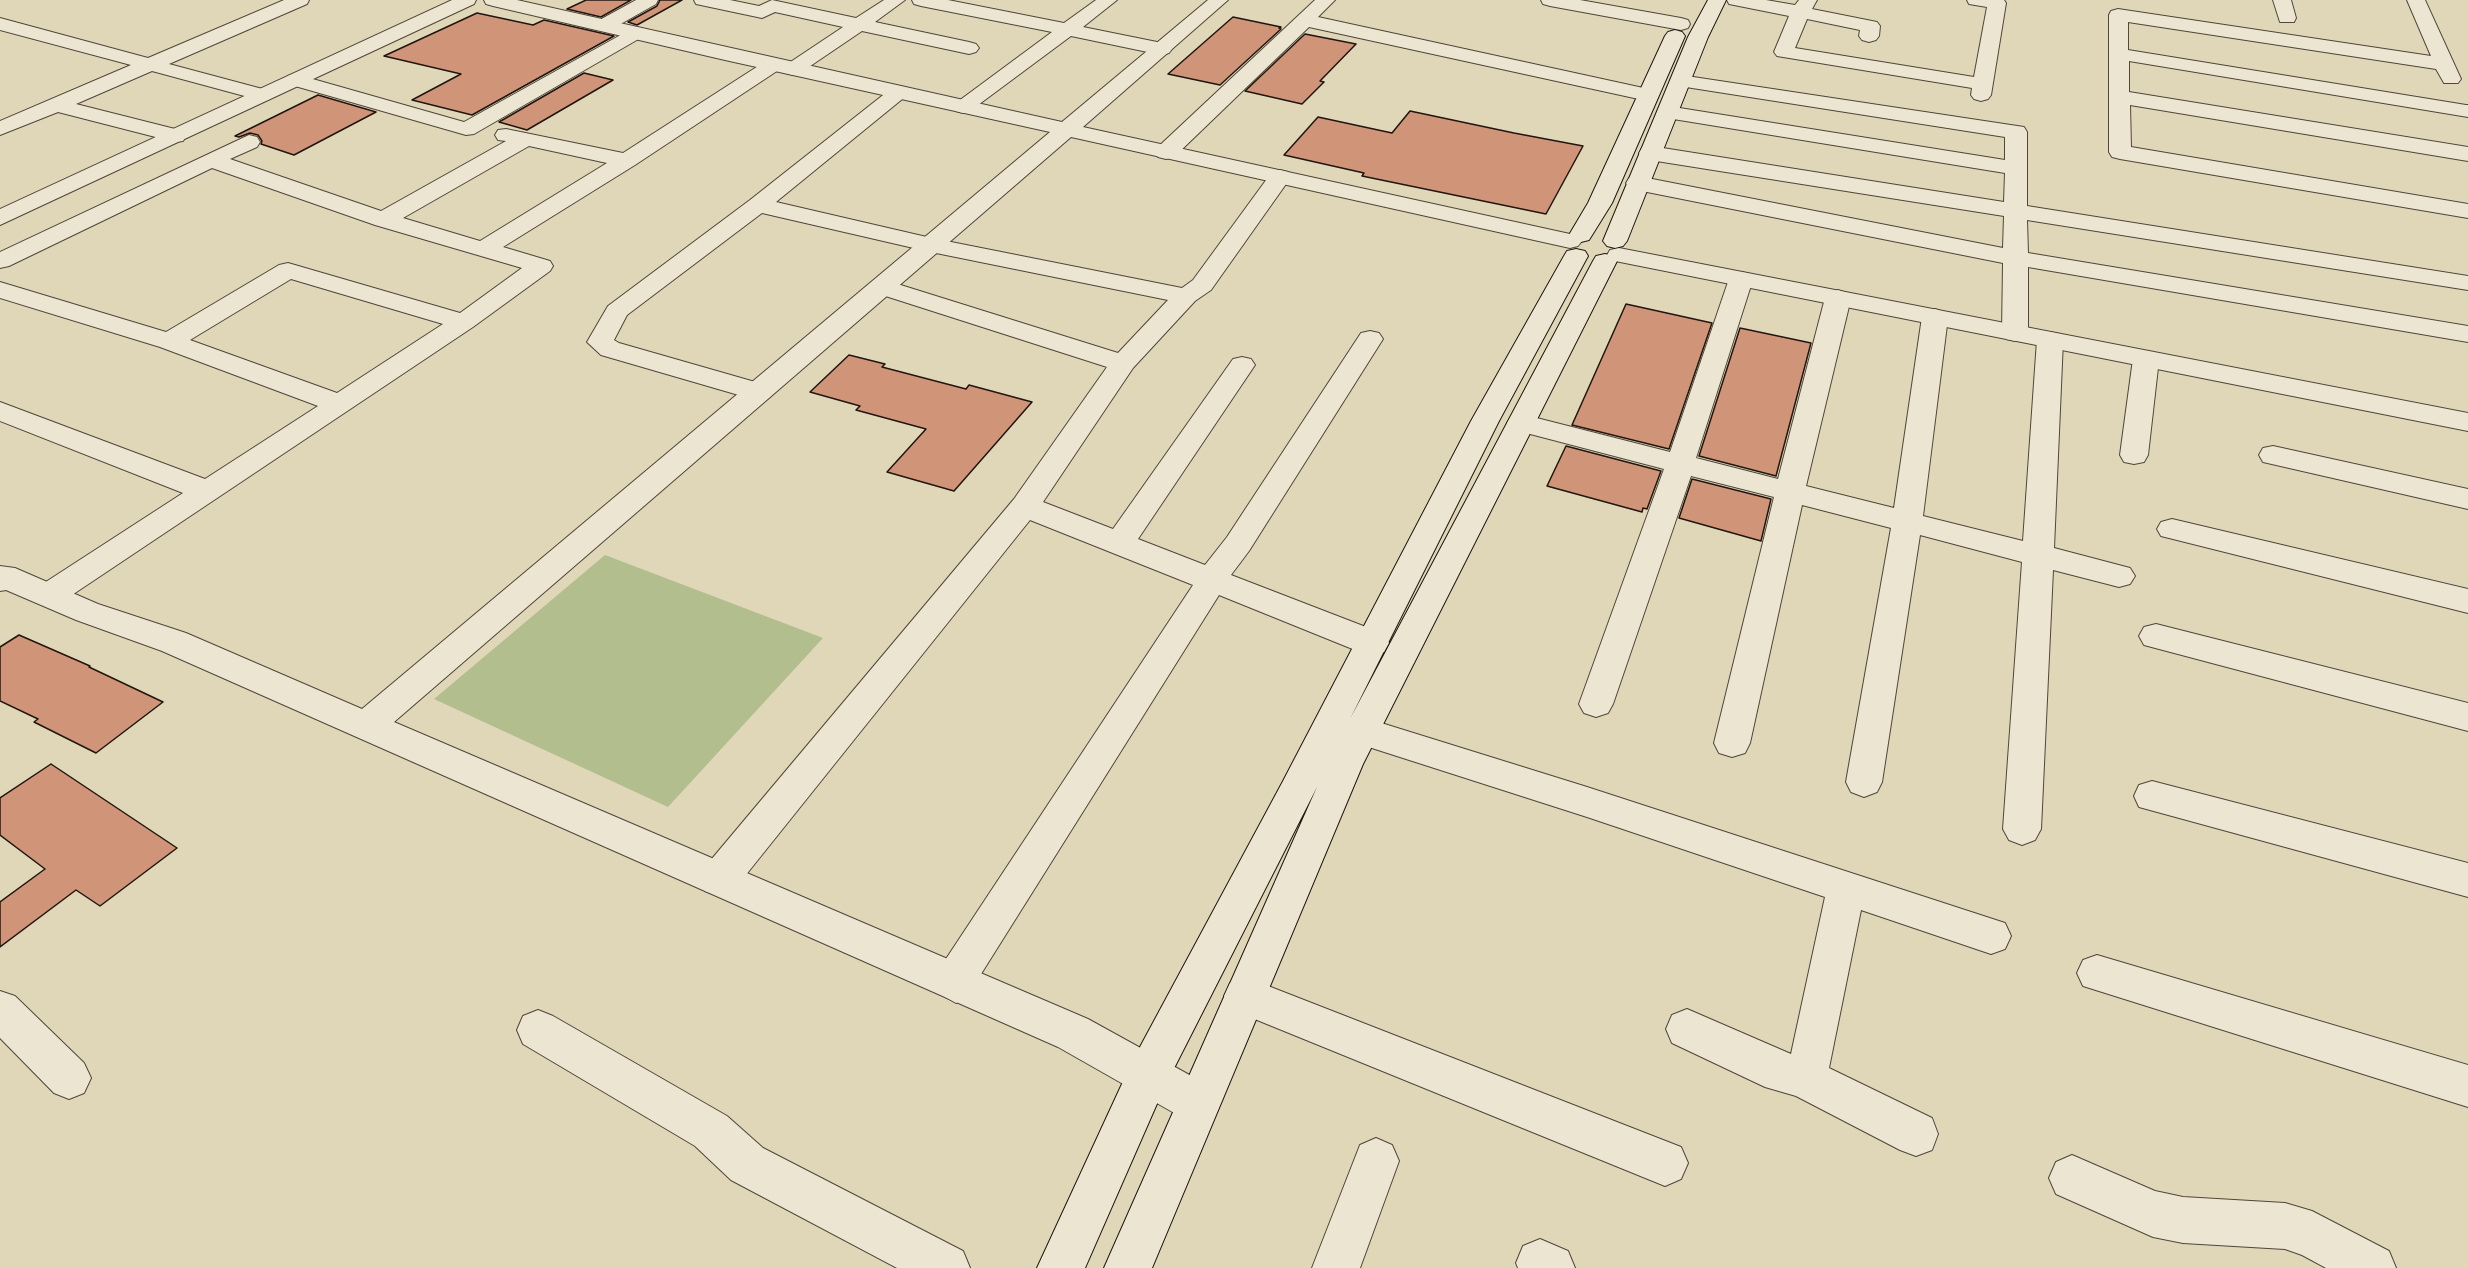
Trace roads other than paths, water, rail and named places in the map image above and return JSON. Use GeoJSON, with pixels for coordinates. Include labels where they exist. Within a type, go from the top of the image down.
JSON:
{"type":"FeatureCollection","features":[{"type":"Feature","properties":{"kind":"street"},"geometry":{"type":"LineString","coordinates":[[0,129],[300,0]]}},
{"type":"Feature","properties":{"kind":"street"},"geometry":{"type":"LineString","coordinates":[[0,218],[467,0]]}},
{"type":"Feature","properties":{"kind":"street"},"geometry":{"type":"LineString","coordinates":[[493,0],[1594,248],[2468,422]]}},
{"type":"Feature","properties":{"kind":"street"},"geometry":{"type":"LineString","coordinates":[[603,26],[649,0]]}},
{"type":"Feature","properties":{"kind":"street"},"geometry":{"type":"LineString","coordinates":[[703,0],[762,12],[772,6],[861,23],[969,48]]}},
{"type":"Feature","properties":{"kind":"street"},"geometry":{"type":"LineString","coordinates":[[485,248],[627,160],[861,23],[896,0]]}},
{"type":"Feature","properties":{"kind":"street"},"geometry":{"type":"LineString","coordinates":[[921,0],[1161,49]]}},
{"type":"Feature","properties":{"kind":"street"},"geometry":{"type":"LineString","coordinates":[[963,107],[1108,0]]}},
{"type":"Feature","properties":{"kind":"street"},"geometry":{"type":"LineString","coordinates":[[366,726],[1219,0]]}},
{"type":"Feature","properties":{"kind":"street"},"geometry":{"type":"LineString","coordinates":[[1166,152],[1326,0]]}},
{"type":"Feature","properties":{"kind":"street"},"geometry":{"type":"LineString","coordinates":[[1550,0],[1681,24]]}},
{"type":"Feature","properties":{"kind":"street"},"geometry":{"type":"LineString","coordinates":[[1128,1268],[1345,764],[1521,423],[1594,248],[1600,203],[1681,24],[1695,0]]}},
{"type":"Feature","properties":{"kind":"street"},"geometry":{"type":"LineString","coordinates":[[1061,1268],[1148,1075],[1485,421],[1637,183],[1717,0]]}},
{"type":"Feature","properties":{"kind":"street"},"geometry":{"type":"LineString","coordinates":[[1736,0],[1804,6],[1870,26],[1869,36]]}},
{"type":"Feature","properties":{"kind":"street"},"geometry":{"type":"LineString","coordinates":[[1804,6],[1784,52],[1982,89],[1997,3],[1976,0]]}},
{"type":"Feature","properties":{"kind":"street"},"geometry":{"type":"LineString","coordinates":[[2282,0],[2287,18]]}},
{"type":"Feature","properties":{"kind":"street"},"geometry":{"type":"LineString","coordinates":[[2119,54],[2467,114],[2448,59],[2416,0]]}},
{"type":"Feature","properties":{"kind":"street"},"geometry":{"type":"LineString","coordinates":[[2448,59],[2118,15],[2120,152],[2468,211]]}},
{"type":"Feature","properties":{"kind":"street"},"geometry":{"type":"LineString","coordinates":[[1304,20],[1648,95]]}},
{"type":"Feature","properties":{"kind":"street"},"geometry":{"type":"LineString","coordinates":[[0,24],[263,95]]}},
{"type":"Feature","properties":{"kind":"street"},"geometry":{"type":"LineString","coordinates":[[466,129],[635,33]]}},
{"type":"Feature","properties":{"kind":"street"},"geometry":{"type":"LineString","coordinates":[[295,80],[466,129],[528,138],[627,160]]}},
{"type":"Feature","properties":{"kind":"street"},"geometry":{"type":"LineString","coordinates":[[1680,81],[2016,132],[2015,333]]}},
{"type":"Feature","properties":{"kind":"street"},"geometry":{"type":"LineString","coordinates":[[759,392],[610,349],[600,342],[617,311],[758,205],[899,92]]}},
{"type":"Feature","properties":{"kind":"street"},"geometry":{"type":"LineString","coordinates":[[2119,97],[2468,154]]}},
{"type":"Feature","properties":{"kind":"street"},"geometry":{"type":"LineString","coordinates":[[57,105],[176,136]]}},
{"type":"Feature","properties":{"kind":"street"},"geometry":{"type":"LineString","coordinates":[[1667,112],[2016,168]]}},
{"type":"Feature","properties":{"kind":"street"},"geometry":{"type":"LineString","coordinates":[[383,220],[528,138]]}},
{"type":"Feature","properties":{"kind":"street"},"geometry":{"type":"LineString","coordinates":[[0,261],[249,142]]}},
{"type":"Feature","properties":{"kind":"street"},"geometry":{"type":"LineString","coordinates":[[1650,153],[2468,283]]}},
{"type":"Feature","properties":{"kind":"street"},"geometry":{"type":"LineString","coordinates":[[49,595],[464,322],[542,266],[383,220],[211,160]]}},
{"type":"Feature","properties":{"kind":"street"},"geometry":{"type":"LineString","coordinates":[[720,879],[1025,506],[1123,363],[1186,296],[1202,285],[1280,177]]}},
{"type":"Feature","properties":{"kind":"street"},"geometry":{"type":"LineString","coordinates":[[1637,183],[2015,258],[2468,334]]}},
{"type":"Feature","properties":{"kind":"street"},"geometry":{"type":"LineString","coordinates":[[758,205],[931,245],[1186,296]]}},
{"type":"Feature","properties":{"kind":"street"},"geometry":{"type":"LineString","coordinates":[[169,341],[288,270],[464,322]]}},
{"type":"Feature","properties":{"kind":"street"},"geometry":{"type":"LineString","coordinates":[[1596,704],[1680,464],[1741,279]]}},
{"type":"Feature","properties":{"kind":"street"},"geometry":{"type":"LineString","coordinates":[[882,287],[1123,363]]}},
{"type":"Feature","properties":{"kind":"street"},"geometry":{"type":"LineString","coordinates":[[0,290],[169,341],[340,404]]}},
{"type":"Feature","properties":{"kind":"street"},"geometry":{"type":"LineString","coordinates":[[1732,743],[1838,298]]}},
{"type":"Feature","properties":{"kind":"street"},"geometry":{"type":"LineString","coordinates":[[1864,782],[1907,522],[1935,317]]}},
{"type":"Feature","properties":{"kind":"street"},"geometry":{"type":"LineString","coordinates":[[955,983],[1212,581],[1211,579],[1238,544],[1370,339]]}},
{"type":"Feature","properties":{"kind":"street"},"geometry":{"type":"LineString","coordinates":[[2022,829],[2050,340]]}},
{"type":"Feature","properties":{"kind":"street"},"geometry":{"type":"LineString","coordinates":[[2134,455],[2146,359]]}},
{"type":"Feature","properties":{"kind":"street"},"geometry":{"type":"LineString","coordinates":[[1119,543],[1242,365]]}},
{"type":"Feature","properties":{"kind":"street"},"geometry":{"type":"LineString","coordinates":[[0,411],[207,491]]}},
{"type":"Feature","properties":{"kind":"street"},"geometry":{"type":"LineString","coordinates":[[1521,423],[2119,576]]}},
{"type":"Feature","properties":{"kind":"street"},"geometry":{"type":"LineString","coordinates":[[2273,455],[2468,499]]}},
{"type":"Feature","properties":{"kind":"street"},"geometry":{"type":"LineString","coordinates":[[1025,506],[1372,643]]}},
{"type":"Feature","properties":{"kind":"street"},"geometry":{"type":"LineString","coordinates":[[2172,529],[2468,601]]}},
{"type":"Feature","properties":{"kind":"street"},"geometry":{"type":"LineString","coordinates":[[1,576],[87,612],[174,642],[1073,1033],[1198,1103]]}},
{"type":"Feature","properties":{"kind":"street"},"geometry":{"type":"LineString","coordinates":[[2156,636],[2468,717]]}},
{"type":"Feature","properties":{"kind":"street"},"geometry":{"type":"LineString","coordinates":[[1362,731],[1991,936]]}},
{"type":"Feature","properties":{"kind":"street"},"geometry":{"type":"LineString","coordinates":[[2152,796],[2468,880]]}},
{"type":"Feature","properties":{"kind":"street"},"geometry":{"type":"LineString","coordinates":[[1802,1077],[1810,1063],[1846,888]]}},
{"type":"Feature","properties":{"kind":"street"},"geometry":{"type":"LineString","coordinates":[[2097,973],[2468,1086]]}},
{"type":"Feature","properties":{"kind":"street"},"geometry":{"type":"LineString","coordinates":[[1245,996],[1665,1163]]}},
{"type":"Feature","properties":{"kind":"street"},"geometry":{"type":"LineString","coordinates":[[0,1010],[69,1078]]}},
{"type":"Feature","properties":{"kind":"street"},"geometry":{"type":"LineString","coordinates":[[1687,1029],[1780,1072],[1802,1077],[1916,1134]]}},
{"type":"Feature","properties":{"kind":"street"},"geometry":{"type":"LineString","coordinates":[[538,1030],[711,1131],[747,1164],[946,1268]]}},
{"type":"Feature","properties":{"kind":"street"},"geometry":{"type":"LineString","coordinates":[[1336,1268],[1376,1161]]}},
{"type":"Feature","properties":{"kind":"street"},"geometry":{"type":"LineString","coordinates":[[2072,1178],[2163,1216],[2184,1220],[2285,1226],[2312,1234],[2372,1268]]}}]}
